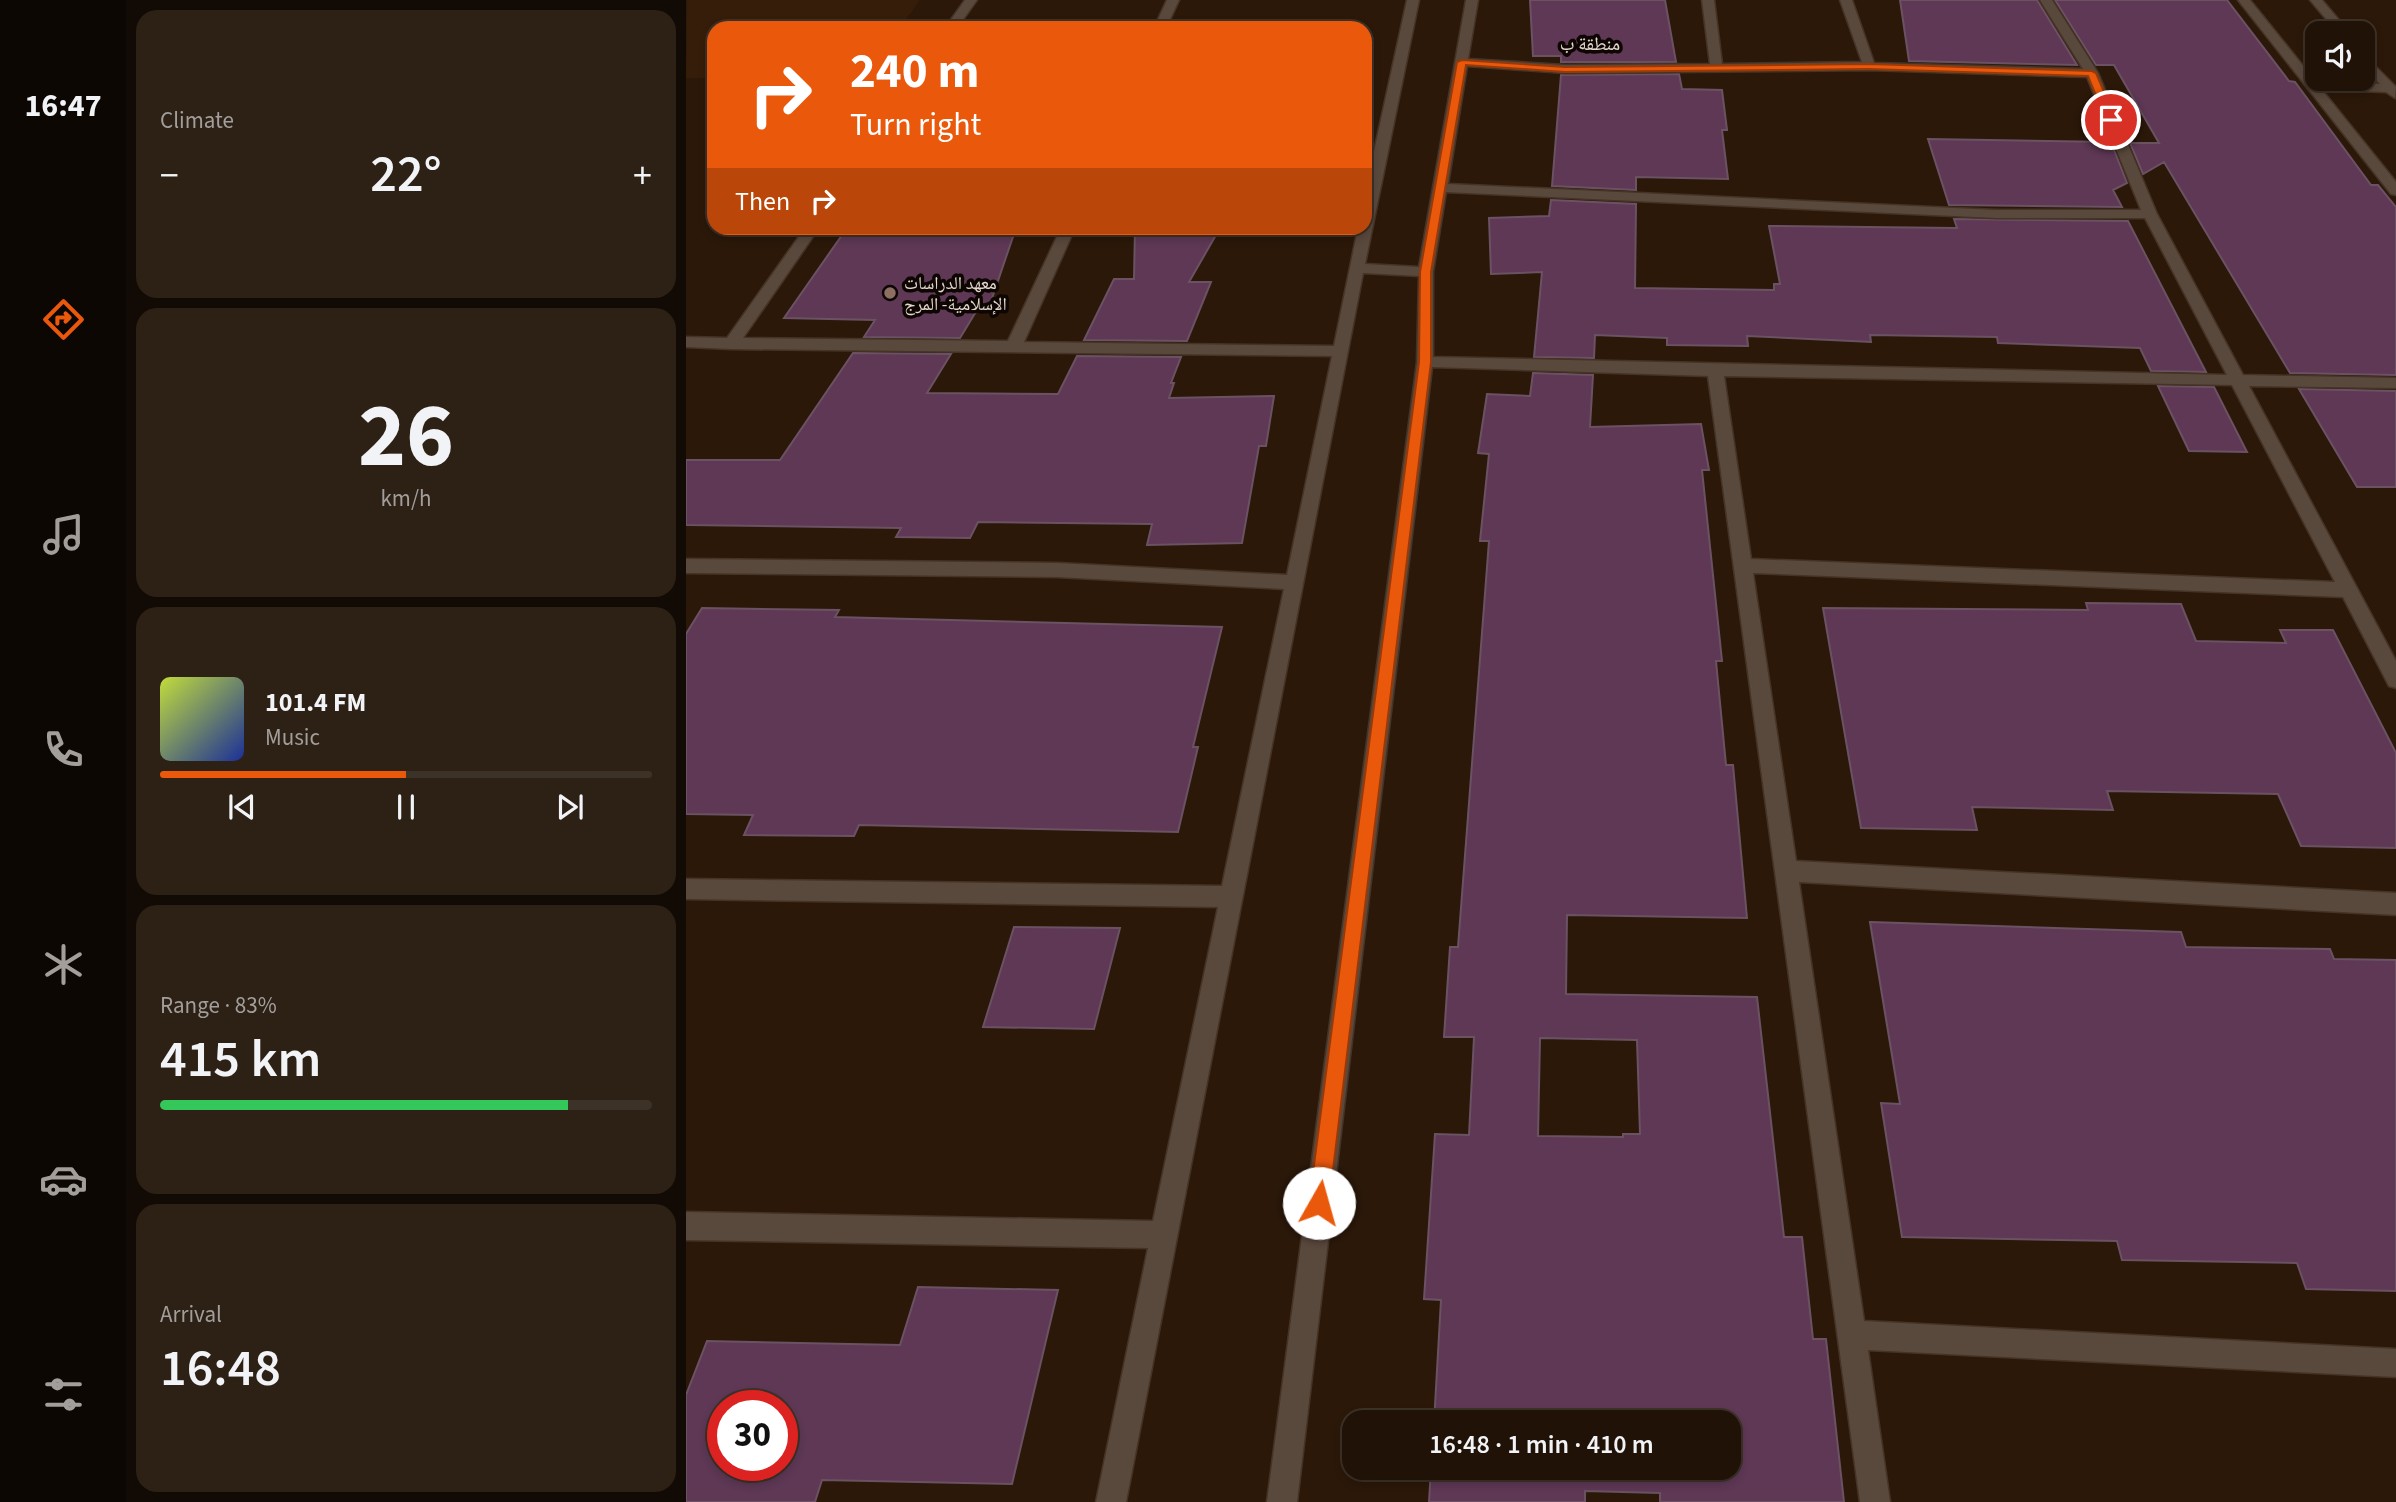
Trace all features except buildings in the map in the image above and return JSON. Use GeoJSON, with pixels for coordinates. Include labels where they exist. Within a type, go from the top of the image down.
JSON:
{"type":"FeatureCollection","features":[{"type":"Feature","properties":{"kind":"street"},"geometry":{"type":"LineString","coordinates":[[956,21],[971,0]]}},
{"type":"Feature","properties":{"kind":"street"},"geometry":{"type":"LineString","coordinates":[[1163,21],[1173,0]]}},
{"type":"Feature","properties":{"kind":"street"},"geometry":{"type":"LineString","coordinates":[[1372,193],[1413,0]]}},
{"type":"Feature","properties":{"kind":"street"},"geometry":{"type":"LineString","coordinates":[[1282,1502],[1425,362],[1426,272],[1472,0]]}},
{"type":"Feature","properties":{"kind":"street"},"geometry":{"type":"LineString","coordinates":[[1708,0],[1717,68]]}},
{"type":"Feature","properties":{"kind":"street"},"geometry":{"type":"LineString","coordinates":[[1846,0],[1869,66]]}},
{"type":"Feature","properties":{"kind":"street"},"geometry":{"type":"LineString","coordinates":[[2046,0],[2092,73],[2150,214],[2396,680]]}},
{"type":"Feature","properties":{"kind":"street"},"geometry":{"type":"LineString","coordinates":[[2244,0],[2305,79]]}},
{"type":"Feature","properties":{"kind":"street"},"geometry":{"type":"LineString","coordinates":[[2316,0],[2334,21]]}},
{"type":"Feature","properties":{"kind":"street"},"geometry":{"type":"LineString","coordinates":[[1462,62],[1565,69],[1869,66],[2092,73]]}},
{"type":"Feature","properties":{"kind":"street"},"geometry":{"type":"LineString","coordinates":[[2375,71],[2393,92]]}},
{"type":"Feature","properties":{"kind":"street"},"geometry":{"type":"LineString","coordinates":[[2314,91],[2396,191]]}},
{"type":"Feature","properties":{"kind":"street"},"geometry":{"type":"LineString","coordinates":[[2375,91],[2393,92]]}},
{"type":"Feature","properties":{"kind":"street"},"geometry":{"type":"LineString","coordinates":[[1439,188],[1996,214],[2150,214]]}},
{"type":"Feature","properties":{"kind":"street"},"geometry":{"type":"LineString","coordinates":[[731,344],[807,235]]}},
{"type":"Feature","properties":{"kind":"street"},"geometry":{"type":"LineString","coordinates":[[1014,346],[1065,235]]}},
{"type":"Feature","properties":{"kind":"street"},"geometry":{"type":"LineString","coordinates":[[1111,1502],[1363,235]]}},
{"type":"Feature","properties":{"kind":"street"},"geometry":{"type":"LineString","coordinates":[[1356,268],[1426,272]]}},
{"type":"Feature","properties":{"kind":"street"},"geometry":{"type":"LineString","coordinates":[[686,342],[1339,351]]}},
{"type":"Feature","properties":{"kind":"street"},"geometry":{"type":"LineString","coordinates":[[1425,362],[1714,371],[2396,383]]}},
{"type":"Feature","properties":{"kind":"street"},"geometry":{"type":"LineString","coordinates":[[1714,371],[1875,1502]]}},
{"type":"Feature","properties":{"kind":"street"},"geometry":{"type":"LineString","coordinates":[[686,566],[1057,570],[1293,582]]}},
{"type":"Feature","properties":{"kind":"street"},"geometry":{"type":"LineString","coordinates":[[1743,566],[2348,590]]}},
{"type":"Feature","properties":{"kind":"street"},"geometry":{"type":"LineString","coordinates":[[1786,871],[2396,904]]}},
{"type":"Feature","properties":{"kind":"street"},"geometry":{"type":"LineString","coordinates":[[686,889],[1231,897]]}},
{"type":"Feature","properties":{"kind":"street"},"geometry":{"type":"LineString","coordinates":[[686,1226],[1164,1235]]}},
{"type":"Feature","properties":{"kind":"street"},"geometry":{"type":"LineString","coordinates":[[1852,1335],[2396,1363]]}},
{"type":"Feature","properties":{"kind":"shaded area"},"geometry":{"type":"Polygon","coordinates":[[[687,0],[920,0],[905,21],[707,21],[707,78],[686,78],[687,0]]]}},
{"type":"Feature","properties":{"kind":"place","name":"معهد الدراسات الإسلامية- المرج"},"geometry":{"type":"Point","coordinates":[890,293]}},
{"type":"Feature","properties":{"kind":"district","name":"منطقة ب"},"geometry":{"type":"Point","coordinates":[1590,44]}},
{"type":"Feature","properties":{"kind":"route"},"geometry":{"type":"LineString","coordinates":[[1319,1203],[1425,362],[1426,272],[1462,62],[1565,69],[1869,66],[2092,73],[2111,120]]}}]}
